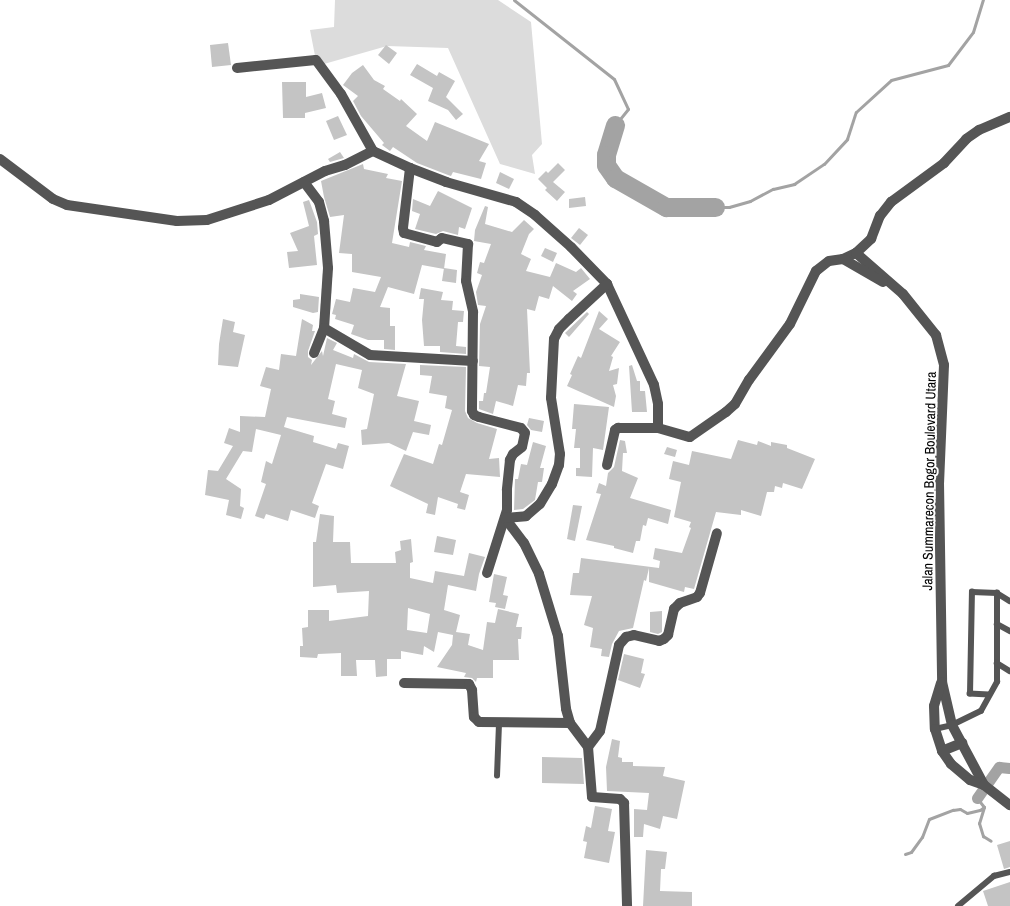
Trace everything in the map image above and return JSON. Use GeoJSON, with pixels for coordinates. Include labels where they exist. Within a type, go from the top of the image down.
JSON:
{"type":"FeatureCollection","features":[{"type":"Feature","properties":{"kind":"street"},"geometry":{"type":"LineString","coordinates":[[237,68],[316,60],[341,94],[374,151],[446,182],[516,202],[535,215],[571,247],[607,284],[654,385],[658,404],[658,428]]}},
{"type":"Feature","properties":{"kind":"street"},"geometry":{"type":"LineString","coordinates":[[607,465],[615,430],[618,428],[658,428],[690,436],[726,412],[790,324],[816,271],[829,261],[843,259],[856,253],[871,239],[880,216],[891,202],[944,163],[966,139],[979,130],[1010,117]]}},
{"type":"Feature","properties":{"kind":"street"},"geometry":{"type":"LineString","coordinates":[[0,158],[52,199],[67,205],[177,221],[207,220],[269,200],[304,182],[374,151]]}},
{"type":"Feature","properties":{"kind":"street"},"geometry":{"type":"LineString","coordinates":[[410,168],[404,233],[437,242],[442,238],[468,244],[466,281],[473,312],[471,404],[474,415],[521,428],[525,433],[522,447],[513,454],[510,460],[507,490],[508,510],[487,573]]}},
{"type":"Feature","properties":{"kind":"street"},"geometry":{"type":"LineString","coordinates":[[304,182],[319,202],[324,221],[328,268],[324,328],[314,353]]}},
{"type":"Feature","properties":{"kind":"street","name":"Jalan Summarecon Bogor Boulevard Utara"},"geometry":{"type":"LineString","coordinates":[[856,253],[903,294],[936,335],[944,365],[939,483],[942,682],[952,725],[984,785]]}},
{"type":"Feature","properties":{"kind":"street","name":"Jalan Summarecon Bogor Boulevard Utara"},"geometry":{"type":"LineString","coordinates":[[843,259],[903,294]]}},
{"type":"Feature","properties":{"kind":"street"},"geometry":{"type":"LineString","coordinates":[[505,518],[526,516],[540,504],[552,484],[559,465],[560,454],[551,398],[554,339],[559,329],[568,319],[607,284]]}},
{"type":"Feature","properties":{"kind":"street"},"geometry":{"type":"LineString","coordinates":[[324,328],[370,355],[473,361]]}},
{"type":"Feature","properties":{"kind":"street"},"geometry":{"type":"LineString","coordinates":[[505,518],[524,543],[539,574],[558,636],[566,709],[570,723],[588,747],[592,797],[620,799],[624,803],[626,906]]}},
{"type":"Feature","properties":{"kind":"street"},"geometry":{"type":"LineString","coordinates":[[588,747],[600,731],[619,645],[626,638],[634,635],[660,641],[668,635],[674,609],[680,603],[697,597],[700,593],[717,533]]}},
{"type":"Feature","properties":{"kind":"street","name":"Jalan Summarecon Bogor Boulevard Utara"},"geometry":{"type":"LineString","coordinates":[[942,682],[934,706],[935,729],[942,751],[951,764],[970,780],[984,785],[1010,805]]}},
{"type":"Feature","properties":{"kind":"street"},"geometry":{"type":"LineString","coordinates":[[404,683],[468,684],[472,690],[476,720],[499,724],[570,723]]}},
{"type":"Feature","properties":{"kind":"street"},"geometry":{"type":"LineString","coordinates":[[942,751],[962,743]]}},
{"type":"Feature","properties":{"kind":"lane"},"geometry":{"type":"LineString","coordinates":[[989,695],[970,694],[972,592],[997,593],[1010,601]]}},
{"type":"Feature","properties":{"kind":"lane"},"geometry":{"type":"LineString","coordinates":[[935,729],[952,725],[980,711],[996,682],[997,593]]}},
{"type":"Feature","properties":{"kind":"lane"},"geometry":{"type":"LineString","coordinates":[[997,624],[1010,632]]}},
{"type":"Feature","properties":{"kind":"lane"},"geometry":{"type":"LineString","coordinates":[[997,663],[1010,671]]}},
{"type":"Feature","properties":{"kind":"lane"},"geometry":{"type":"LineString","coordinates":[[497,776],[499,724]]}},
{"type":"Feature","properties":{"kind":"lane"},"geometry":{"type":"LineString","coordinates":[[958,906],[994,876],[1010,872]]}},
{"type":"Feature","properties":{"kind":"shaded area"},"geometry":{"type":"Polygon","coordinates":[[[335,0],[498,0],[531,22],[542,144],[532,155],[535,174],[500,164],[448,48],[387,46],[317,66],[310,30],[334,27],[335,0]]]}},
{"type":"Feature","properties":{"kind":"building"},"geometry":{"type":"Polygon","coordinates":[[[228,43],[231,65],[212,67],[210,45],[228,43]]]}},
{"type":"Feature","properties":{"kind":"building"},"geometry":{"type":"Polygon","coordinates":[[[386,45],[397,53],[389,64],[378,55],[386,45]]]}},
{"type":"Feature","properties":{"kind":"building"},"geometry":{"type":"Polygon","coordinates":[[[417,64],[437,76],[439,72],[455,81],[446,97],[463,114],[456,120],[448,110],[428,101],[433,88],[410,75],[417,64]]]}},
{"type":"Feature","properties":{"kind":"building"},"geometry":{"type":"Polygon","coordinates":[[[363,65],[374,80],[385,86],[383,89],[400,101],[401,99],[417,114],[406,126],[427,141],[435,122],[489,144],[479,161],[486,163],[481,179],[453,172],[451,176],[448,175],[417,163],[393,147],[390,151],[382,145],[384,143],[361,116],[353,101],[358,96],[343,85],[352,73],[363,65]]]}},
{"type":"Feature","properties":{"kind":"building"},"geometry":{"type":"Polygon","coordinates":[[[282,82],[306,82],[306,97],[322,93],[326,108],[305,113],[305,118],[283,118],[282,82]]]}},
{"type":"Feature","properties":{"kind":"building"},"geometry":{"type":"Polygon","coordinates":[[[338,116],[347,135],[334,140],[326,121],[338,116]]]}},
{"type":"Feature","properties":{"kind":"building"},"geometry":{"type":"Polygon","coordinates":[[[340,152],[344,158],[330,162],[328,159],[340,152]]]}},
{"type":"Feature","properties":{"kind":"building"},"geometry":{"type":"Polygon","coordinates":[[[558,163],[565,170],[553,182],[565,192],[557,201],[545,190],[547,188],[538,179],[546,171],[548,173],[558,163]]]}},
{"type":"Feature","properties":{"kind":"building"},"geometry":{"type":"Polygon","coordinates":[[[363,164],[364,169],[388,174],[386,178],[402,181],[392,243],[409,247],[410,242],[426,246],[424,250],[446,254],[444,269],[422,265],[414,294],[388,287],[380,307],[390,308],[390,326],[395,326],[395,350],[384,349],[384,340],[368,340],[351,334],[354,325],[335,319],[336,315],[332,314],[336,299],[350,302],[353,288],[375,292],[381,277],[352,272],[352,254],[339,253],[344,215],[330,217],[321,181],[363,164]]]}},
{"type":"Feature","properties":{"kind":"building"},"geometry":{"type":"Polygon","coordinates":[[[500,172],[514,179],[509,189],[496,183],[500,172]]]}},
{"type":"Feature","properties":{"kind":"building"},"geometry":{"type":"Polygon","coordinates":[[[438,191],[472,208],[465,229],[459,227],[458,235],[443,231],[436,234],[415,229],[420,214],[412,211],[413,199],[430,206],[438,191]]]}},
{"type":"Feature","properties":{"kind":"building"},"geometry":{"type":"Polygon","coordinates":[[[585,197],[586,206],[569,208],[569,199],[585,197]]]}},
{"type":"Feature","properties":{"kind":"building"},"geometry":{"type":"Polygon","coordinates":[[[309,200],[317,222],[318,234],[314,236],[317,265],[289,268],[287,252],[298,251],[290,233],[309,226],[303,202],[309,200]]]}},
{"type":"Feature","properties":{"kind":"building"},"geometry":{"type":"Polygon","coordinates":[[[485,206],[488,207],[485,224],[512,232],[524,220],[534,229],[529,234],[521,254],[531,259],[526,271],[550,277],[556,263],[576,272],[581,268],[590,279],[573,291],[577,294],[572,301],[553,286],[549,299],[539,296],[535,311],[527,309],[530,373],[527,373],[526,386],[518,385],[513,406],[496,401],[493,414],[479,409],[479,401],[483,401],[484,393],[486,393],[490,367],[479,366],[480,324],[486,306],[478,305],[476,292],[482,275],[477,273],[480,262],[484,263],[491,244],[474,241],[475,230],[485,206]]]}},
{"type":"Feature","properties":{"kind":"building"},"geometry":{"type":"Polygon","coordinates":[[[579,228],[588,235],[580,245],[571,238],[579,228]]]}},
{"type":"Feature","properties":{"kind":"building"},"geometry":{"type":"Polygon","coordinates":[[[545,248],[557,253],[553,262],[541,256],[545,248]]]}},
{"type":"Feature","properties":{"kind":"building"},"geometry":{"type":"Polygon","coordinates":[[[444,268],[457,270],[456,283],[442,281],[444,268]]]}},
{"type":"Feature","properties":{"kind":"building"},"geometry":{"type":"Polygon","coordinates":[[[421,288],[443,292],[441,300],[453,301],[452,310],[464,311],[463,322],[458,322],[456,346],[466,347],[466,354],[440,352],[440,346],[424,346],[422,320],[424,299],[419,299],[421,288]]]}},
{"type":"Feature","properties":{"kind":"building"},"geometry":{"type":"Polygon","coordinates":[[[300,294],[319,297],[318,312],[313,313],[293,307],[293,300],[300,299],[300,294]]]}},
{"type":"Feature","properties":{"kind":"building"},"geometry":{"type":"Polygon","coordinates":[[[599,311],[608,319],[599,329],[620,342],[611,356],[613,357],[609,371],[619,368],[617,384],[613,385],[616,396],[614,407],[567,386],[572,375],[570,374],[578,356],[581,358],[599,311]]]}},
{"type":"Feature","properties":{"kind":"building"},"geometry":{"type":"Polygon","coordinates":[[[587,312],[589,314],[569,337],[565,333],[587,312]]]}},
{"type":"Feature","properties":{"kind":"building"},"geometry":{"type":"Polygon","coordinates":[[[223,319],[235,322],[233,332],[245,335],[238,367],[218,365],[223,319]]]}},
{"type":"Feature","properties":{"kind":"building"},"geometry":{"type":"Polygon","coordinates":[[[302,319],[313,325],[312,331],[315,331],[308,351],[308,357],[312,360],[311,365],[322,351],[323,356],[327,338],[337,343],[333,350],[353,358],[354,354],[369,362],[406,364],[397,396],[419,401],[414,421],[431,425],[429,435],[413,432],[406,451],[389,443],[362,445],[361,430],[367,429],[374,394],[358,388],[362,370],[336,364],[328,399],[335,401],[332,414],[347,418],[345,428],[287,417],[284,427],[314,436],[313,442],[336,449],[338,443],[349,446],[343,469],[326,464],[312,503],[319,506],[315,518],[291,510],[288,521],[266,514],[264,519],[255,516],[266,484],[261,482],[266,461],[272,464],[281,435],[256,429],[252,452],[243,451],[226,479],[241,489],[240,506],[244,508],[241,519],[226,515],[229,500],[205,495],[208,470],[218,471],[233,446],[224,443],[229,428],[240,432],[240,416],[265,417],[271,389],[260,386],[266,367],[279,370],[281,354],[296,356],[302,319]]]}},
{"type":"Feature","properties":{"kind":"building"},"geometry":{"type":"Polygon","coordinates":[[[420,365],[466,367],[465,411],[468,418],[497,429],[489,459],[499,458],[500,477],[466,474],[460,492],[469,495],[465,510],[457,508],[458,504],[438,497],[435,515],[426,513],[428,504],[390,486],[404,454],[433,464],[439,444],[442,445],[452,410],[445,408],[447,396],[429,393],[432,376],[420,375],[420,365]]]}},
{"type":"Feature","properties":{"kind":"building"},"geometry":{"type":"Polygon","coordinates":[[[632,365],[637,381],[640,381],[640,391],[645,391],[647,412],[632,412],[629,366],[632,365]]]}},
{"type":"Feature","properties":{"kind":"building"},"geometry":{"type":"Polygon","coordinates":[[[574,404],[609,407],[603,450],[593,448],[592,477],[576,476],[576,468],[580,468],[580,448],[574,448],[576,429],[572,429],[574,404]]]}},
{"type":"Feature","properties":{"kind":"building"},"geometry":{"type":"Polygon","coordinates":[[[529,418],[544,421],[542,432],[531,430],[527,425],[529,418]]]}},
{"type":"Feature","properties":{"kind":"building"},"geometry":{"type":"Polygon","coordinates":[[[620,440],[625,441],[627,453],[623,453],[622,471],[638,478],[630,498],[671,510],[668,524],[648,518],[646,526],[643,525],[640,541],[636,541],[633,553],[614,548],[614,546],[586,540],[601,494],[596,493],[599,483],[606,486],[608,473],[614,467],[620,440]]]}},
{"type":"Feature","properties":{"kind":"building"},"geometry":{"type":"Polygon","coordinates":[[[738,440],[757,445],[758,441],[771,446],[771,442],[787,445],[787,448],[815,459],[802,489],[783,483],[782,488],[775,486],[774,492],[767,492],[761,516],[741,510],[741,515],[716,512],[694,589],[685,587],[684,592],[649,582],[649,568],[646,581],[644,580],[633,628],[619,631],[612,644],[609,657],[601,656],[602,649],[590,647],[593,628],[584,625],[592,596],[570,595],[573,573],[579,573],[581,558],[659,568],[660,561],[653,559],[655,548],[682,553],[691,528],[689,527],[691,522],[674,517],[681,482],[669,479],[673,461],[689,465],[692,451],[731,459],[738,440]]]}},
{"type":"Feature","properties":{"kind":"building"},"geometry":{"type":"Polygon","coordinates":[[[533,442],[546,446],[540,468],[544,468],[542,482],[538,482],[535,500],[523,509],[514,510],[515,479],[518,479],[521,464],[527,465],[533,442]]]}},
{"type":"Feature","properties":{"kind":"building"},"geometry":{"type":"Polygon","coordinates":[[[667,447],[677,450],[675,457],[664,454],[667,447]]]}},
{"type":"Feature","properties":{"kind":"building"},"geometry":{"type":"Polygon","coordinates":[[[573,505],[582,506],[575,541],[567,539],[573,505]]]}},
{"type":"Feature","properties":{"kind":"building"},"geometry":{"type":"Polygon","coordinates":[[[320,514],[334,516],[333,542],[350,542],[351,563],[396,563],[395,552],[401,550],[400,541],[411,539],[413,562],[410,563],[410,578],[433,583],[435,571],[464,576],[469,553],[485,557],[476,591],[448,585],[444,610],[460,615],[456,632],[470,634],[468,645],[483,650],[487,622],[495,623],[498,609],[519,614],[516,627],[522,627],[521,639],[518,639],[519,660],[493,660],[493,678],[477,678],[476,682],[472,678],[464,677],[466,673],[437,667],[452,645],[453,635],[438,632],[434,652],[424,646],[423,655],[401,651],[401,659],[387,659],[387,676],[376,677],[375,660],[356,660],[357,676],[341,676],[341,653],[318,654],[317,658],[300,657],[300,646],[303,646],[302,628],[308,627],[308,610],[329,610],[329,621],[368,616],[369,591],[337,593],[336,585],[313,587],[313,542],[316,542],[320,514]],[[408,608],[407,630],[427,633],[430,614],[408,608]]]}},
{"type":"Feature","properties":{"kind":"building"},"geometry":{"type":"Polygon","coordinates":[[[437,536],[456,540],[453,555],[434,552],[437,536]]]}},
{"type":"Feature","properties":{"kind":"building"},"geometry":{"type":"Polygon","coordinates":[[[494,574],[507,577],[503,595],[508,596],[505,609],[495,607],[496,603],[489,602],[494,574]]]}},
{"type":"Feature","properties":{"kind":"building"},"geometry":{"type":"Polygon","coordinates":[[[662,611],[662,632],[658,634],[650,632],[650,612],[662,611]]]}},
{"type":"Feature","properties":{"kind":"building"},"geometry":{"type":"Polygon","coordinates":[[[624,654],[644,659],[641,673],[645,674],[640,688],[618,680],[624,654]]]}},
{"type":"Feature","properties":{"kind":"building"},"geometry":{"type":"Polygon","coordinates":[[[612,739],[620,741],[618,757],[622,758],[622,762],[633,762],[633,766],[665,767],[663,776],[685,781],[677,819],[663,816],[660,829],[644,824],[643,837],[634,837],[634,809],[647,810],[649,793],[607,791],[606,767],[612,739]]]}},
{"type":"Feature","properties":{"kind":"building"},"geometry":{"type":"Polygon","coordinates":[[[542,757],[582,758],[584,784],[542,783],[542,757]]]}},
{"type":"Feature","properties":{"kind":"building"},"geometry":{"type":"Polygon","coordinates":[[[595,806],[612,809],[608,831],[615,832],[609,863],[584,858],[587,842],[583,841],[586,826],[591,828],[595,806]]]}},
{"type":"Feature","properties":{"kind":"building"},"geometry":{"type":"Polygon","coordinates":[[[1010,841],[1010,867],[1004,869],[997,845],[1010,841]]]}},
{"type":"Feature","properties":{"kind":"building"},"geometry":{"type":"Polygon","coordinates":[[[646,850],[667,852],[665,869],[661,869],[660,891],[692,892],[692,906],[643,906],[646,850]]]}},
{"type":"Feature","properties":{"kind":"building"},"geometry":{"type":"Polygon","coordinates":[[[1010,882],[1010,906],[988,906],[983,891],[1010,882]]]}},
{"type":"Feature","properties":{"kind":"waterway"},"geometry":{"type":"LineString","coordinates":[[514,0],[614,79],[628,109],[615,125]]}},
{"type":"Feature","properties":{"kind":"waterway"},"geometry":{"type":"LineString","coordinates":[[715,207],[729,207],[750,201],[773,189],[794,184],[824,164],[847,139],[856,112],[891,80],[948,65],[973,32],[983,0]]}},
{"type":"Feature","properties":{"kind":"waterway"},"geometry":{"type":"LineString","coordinates":[[615,125],[606,155],[606,165],[615,178],[666,207],[715,207]]}},
{"type":"Feature","properties":{"kind":"waterway"},"geometry":{"type":"LineString","coordinates":[[977,798],[999,767],[1009,768]]}},
{"type":"Feature","properties":{"kind":"waterway"},"geometry":{"type":"LineString","coordinates":[[905,854],[911,852],[922,837],[929,819],[953,810],[960,809],[967,813],[980,810],[984,807],[977,798]]}},
{"type":"Feature","properties":{"kind":"waterway"},"geometry":{"type":"LineString","coordinates":[[984,807],[979,823],[983,836],[991,841]]}}]}
